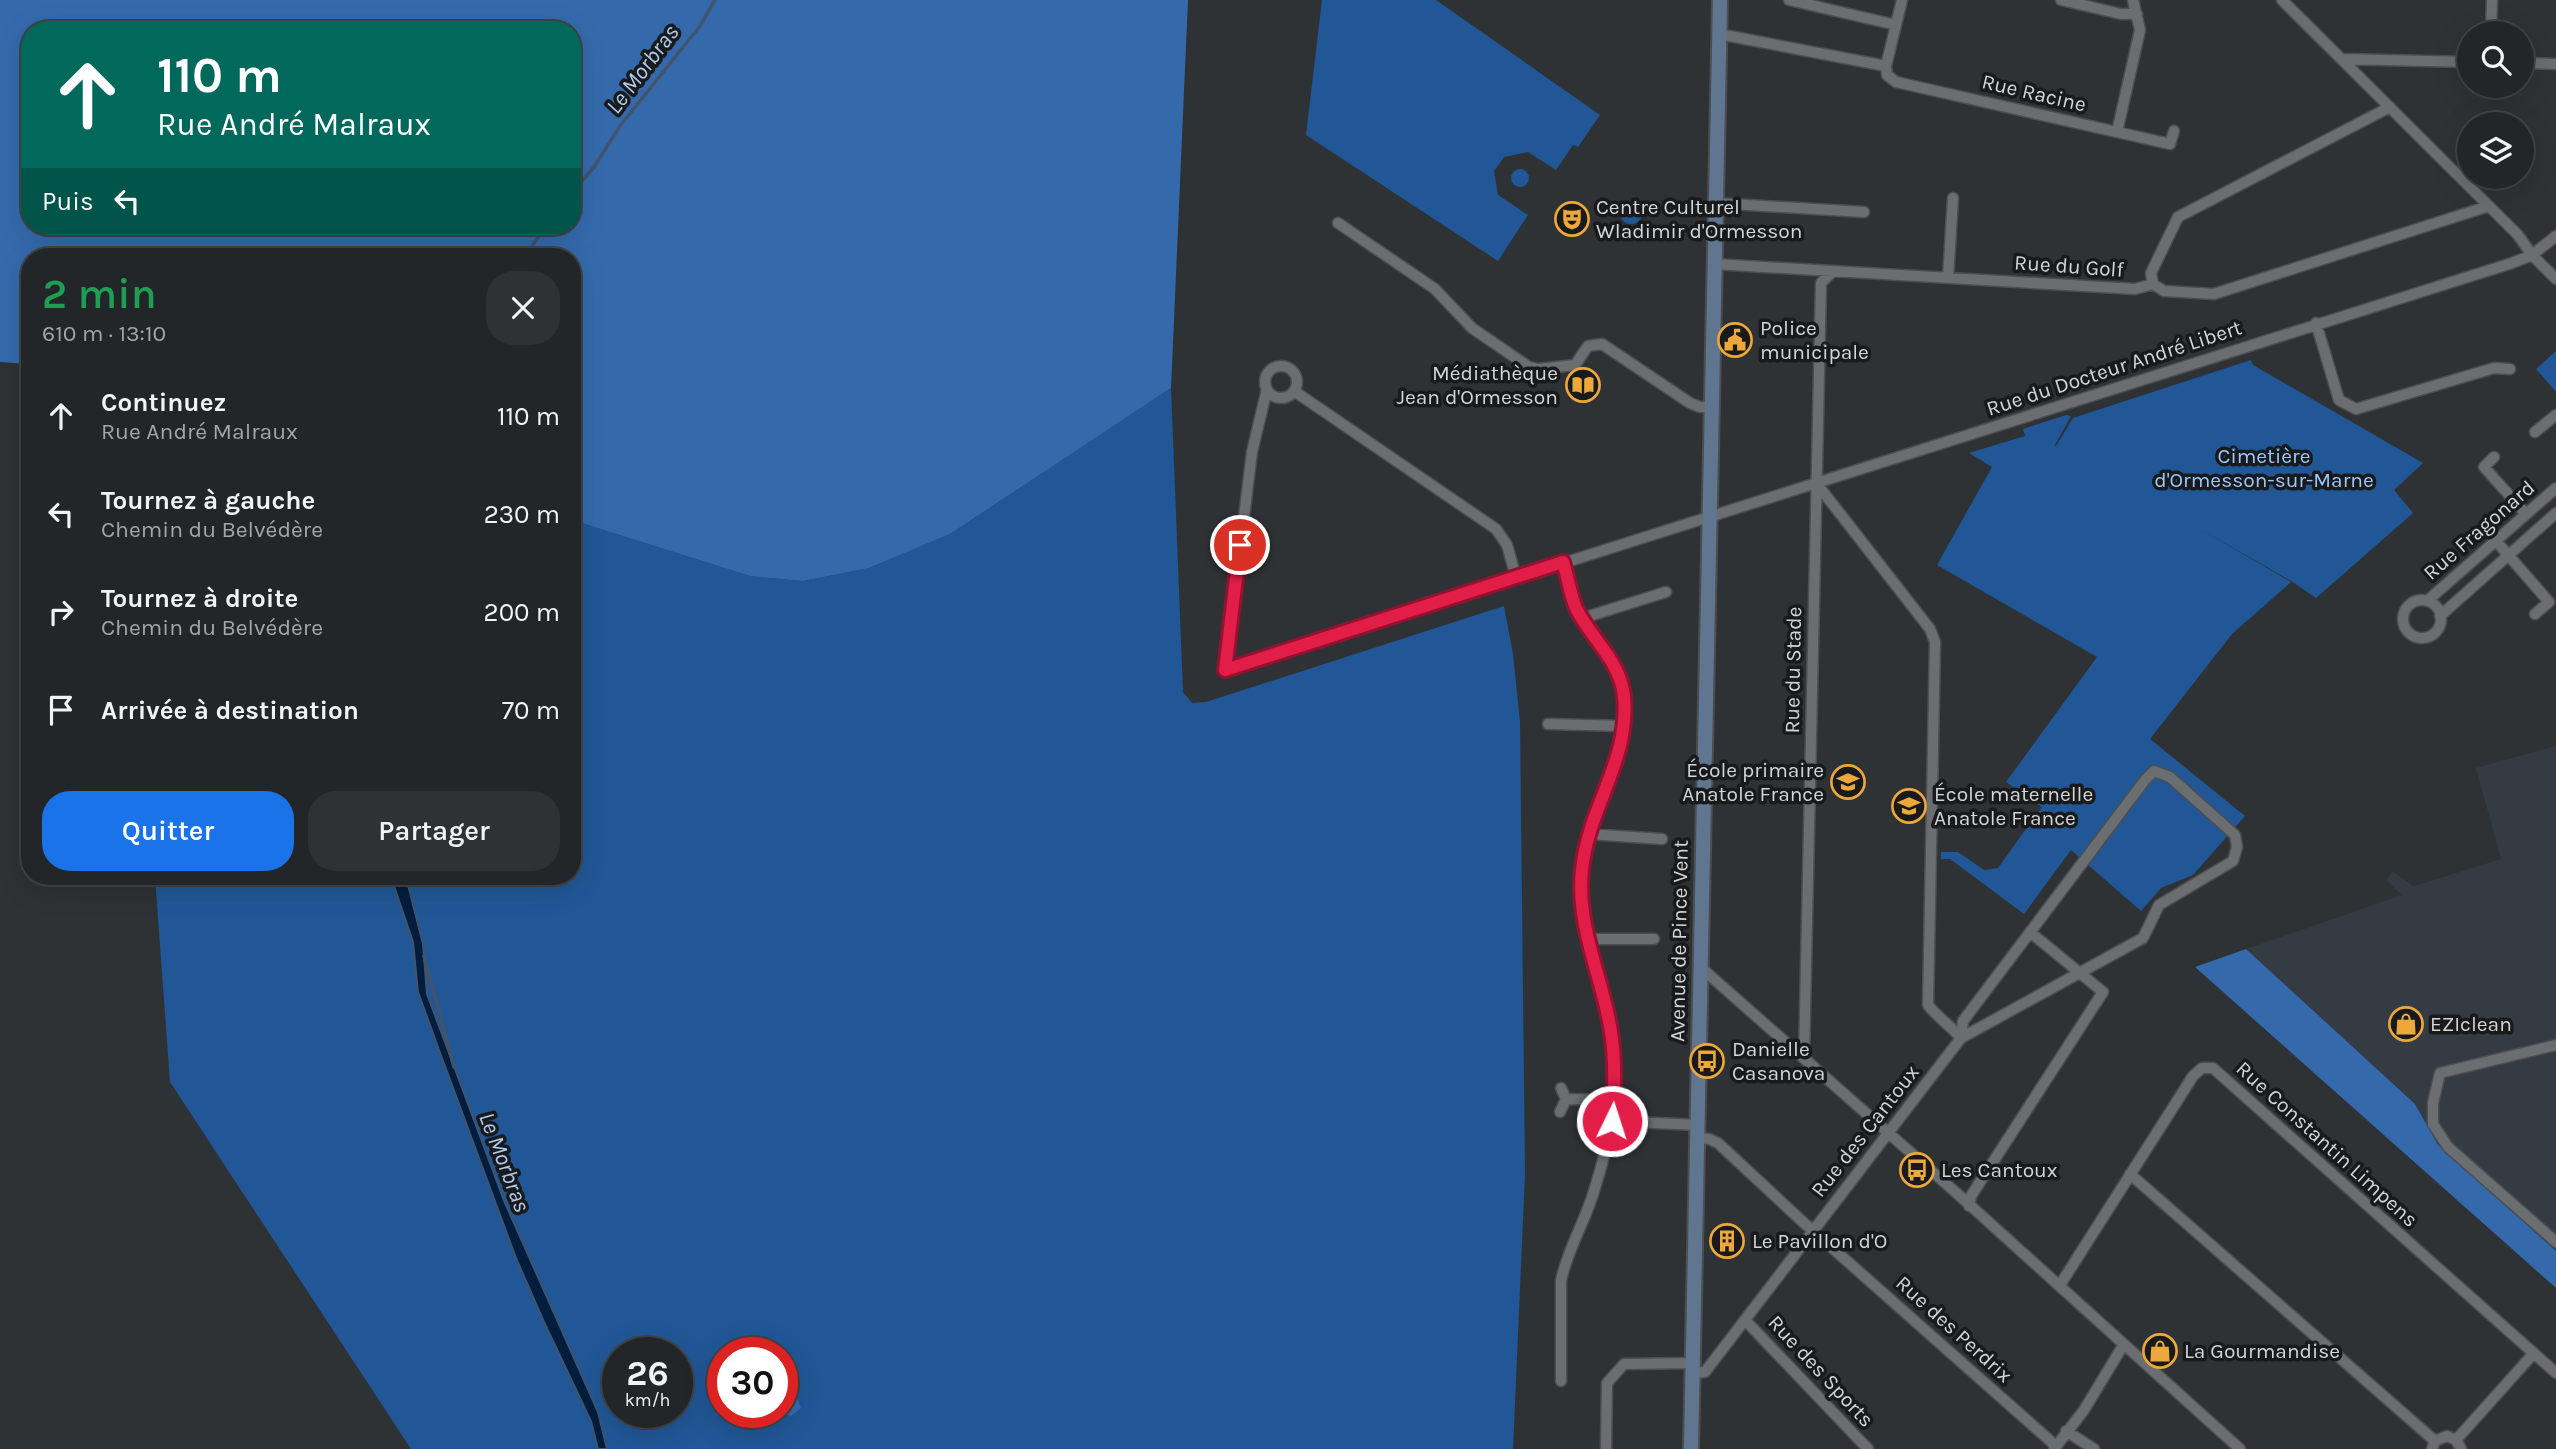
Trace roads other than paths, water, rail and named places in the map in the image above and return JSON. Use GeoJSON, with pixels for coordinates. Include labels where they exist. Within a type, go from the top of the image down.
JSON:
{"type":"FeatureCollection","features":[{"type":"Feature","properties":{"kind":"main road","name":"Avenue de Pince Vent"},"geometry":{"type":"LineString","coordinates":[[1691,1449],[1720,0]]}},
{"type":"Feature","properties":{"kind":"street"},"geometry":{"type":"LineString","coordinates":[[1789,0],[1896,25]]}},
{"type":"Feature","properties":{"kind":"street"},"geometry":{"type":"LineString","coordinates":[[1886,66],[1902,0]]}},
{"type":"Feature","properties":{"kind":"street"},"geometry":{"type":"LineString","coordinates":[[2061,0],[2121,14],[2137,14]]}},
{"type":"Feature","properties":{"kind":"street"},"geometry":{"type":"LineString","coordinates":[[2117,132],[2140,30],[2133,0]]}},
{"type":"Feature","properties":{"kind":"street"},"geometry":{"type":"LineString","coordinates":[[2282,0],[2518,235],[2532,255],[2556,279]]}},
{"type":"Feature","properties":{"kind":"street"},"geometry":{"type":"LineString","coordinates":[[2491,0],[2491,21]]}},
{"type":"Feature","properties":{"kind":"street","name":"Rue Racine"},"geometry":{"type":"LineString","coordinates":[[1719,34],[1886,66],[1887,75],[1896,82],[2170,144],[2174,131]]}},
{"type":"Feature","properties":{"kind":"street"},"geometry":{"type":"LineString","coordinates":[[2342,59],[2457,62]]}},
{"type":"Feature","properties":{"kind":"street"},"geometry":{"type":"LineString","coordinates":[[2534,63],[2556,64]]}},
{"type":"Feature","properties":{"kind":"street"},"geometry":{"type":"LineString","coordinates":[[2153,284],[2151,273],[2178,217],[2390,107]]}},
{"type":"Feature","properties":{"kind":"street"},"geometry":{"type":"LineString","coordinates":[[1948,278],[1954,198]]}},
{"type":"Feature","properties":{"kind":"street"},"geometry":{"type":"LineString","coordinates":[[1715,203],[1864,212]]}},
{"type":"Feature","properties":{"kind":"street","name":"Rue du Golf"},"geometry":{"type":"LineString","coordinates":[[1714,264],[2136,289],[2153,284],[2164,291],[2214,294],[2489,206]]}},
{"type":"Feature","properties":{"kind":"street"},"geometry":{"type":"LineString","coordinates":[[1338,223],[1435,289],[1472,328],[1529,367],[1538,369],[1575,365],[1588,346],[1602,344],[1690,402],[1700,407],[1711,407]]}},
{"type":"Feature","properties":{"kind":"street"},"geometry":{"type":"LineString","coordinates":[[2532,255],[2556,236]]}},
{"type":"Feature","properties":{"kind":"street","name":"Rue du Docteur André Libert"},"geometry":{"type":"LineString","coordinates":[[1267,389],[1252,452],[1225,670],[2532,255]]}},
{"type":"Feature","properties":{"kind":"street"},"geometry":{"type":"LineString","coordinates":[[1810,269],[1821,283],[1833,271]]}},
{"type":"Feature","properties":{"kind":"street","name":"Rue du Stade"},"geometry":{"type":"LineString","coordinates":[[1804,1058],[1821,283]]}},
{"type":"Feature","properties":{"kind":"street"},"geometry":{"type":"LineString","coordinates":[[2316,323],[2339,400],[2356,409],[2494,368],[2510,369]]}},
{"type":"Feature","properties":{"kind":"street"},"geometry":{"type":"LineString","coordinates":[[1277,366],[1286,367],[1294,373],[1297,379],[1294,391],[1280,397],[1271,394],[1267,389],[1266,377],[1270,370],[1277,366]]}},
{"type":"Feature","properties":{"kind":"street"},"geometry":{"type":"LineString","coordinates":[[1294,391],[1496,529],[1507,545],[1516,577]]}},
{"type":"Feature","properties":{"kind":"street"},"geometry":{"type":"LineString","coordinates":[[2535,432],[2555,417]]}},
{"type":"Feature","properties":{"kind":"street"},"geometry":{"type":"LineString","coordinates":[[2494,457],[2484,467],[2526,514]]}},
{"type":"Feature","properties":{"kind":"street"},"geometry":{"type":"LineString","coordinates":[[1816,484],[1930,629],[1935,642],[1928,1005],[1940,1021],[1948,1023],[1961,1038]]}},
{"type":"Feature","properties":{"kind":"street","name":"Rue Fragonard"},"geometry":{"type":"LineString","coordinates":[[2427,601],[2556,488]]}},
{"type":"Feature","properties":{"kind":"street","name":"Rue Fragonard"},"geometry":{"type":"LineString","coordinates":[[2440,616],[2556,513]]}},
{"type":"Feature","properties":{"kind":"street"},"geometry":{"type":"LineString","coordinates":[[2496,541],[2549,602],[2535,614]]}},
{"type":"Feature","properties":{"kind":"street"},"geometry":{"type":"LineString","coordinates":[[1561,1381],[1561,1281],[1564,1265],[1592,1198],[1612,1121],[1614,1100],[1614,1058],[1610,1024],[1588,939],[1581,872],[1589,834],[1622,744],[1624,726],[1624,694],[1614,663],[1576,608],[1563,562]]}},
{"type":"Feature","properties":{"kind":"street"},"geometry":{"type":"LineString","coordinates":[[1583,618],[1666,592]]}},
{"type":"Feature","properties":{"kind":"street","name":"Rue Fragonard"},"geometry":{"type":"LineString","coordinates":[[2418,601],[2427,601],[2438,610],[2440,616],[2437,631],[2426,638],[2412,635],[2405,629],[2403,622],[2405,610],[2418,601]]}},
{"type":"Feature","properties":{"kind":"street"},"geometry":{"type":"LineString","coordinates":[[1548,724],[1624,726]]}},
{"type":"Feature","properties":{"kind":"street"},"geometry":{"type":"LineString","coordinates":[[2154,771],[2169,777],[2235,835],[2237,847],[2233,860],[2159,905],[2143,938],[1961,1038],[1963,1021],[2154,771]]}},
{"type":"Feature","properties":{"kind":"street"},"geometry":{"type":"LineString","coordinates":[[1589,834],[1661,839]]}},
{"type":"Feature","properties":{"kind":"street"},"geometry":{"type":"LineString","coordinates":[[1969,1206],[1972,1196],[2042,1084],[2103,992],[2030,932]]}},
{"type":"Feature","properties":{"kind":"street"},"geometry":{"type":"LineString","coordinates":[[1588,939],[1654,939]]}},
{"type":"Feature","properties":{"kind":"street"},"geometry":{"type":"LineString","coordinates":[[1700,971],[1706,972],[1888,1132],[2240,1449]]}},
{"type":"Feature","properties":{"kind":"street","name":"Rue des Cantoux"},"geometry":{"type":"LineString","coordinates":[[1693,1368],[1705,1372],[1961,1038]]}},
{"type":"Feature","properties":{"kind":"street"},"geometry":{"type":"LineString","coordinates":[[2556,1045],[2441,1073],[2433,1103],[2433,1124],[2448,1147],[2556,1242]]}},
{"type":"Feature","properties":{"kind":"street","name":"Rue Constantin Limpens"},"geometry":{"type":"LineString","coordinates":[[2060,1285],[2193,1076],[2202,1068],[2213,1068],[2556,1373]]}},
{"type":"Feature","properties":{"kind":"street"},"geometry":{"type":"LineString","coordinates":[[1560,1112],[1566,1099],[1561,1088]]}},
{"type":"Feature","properties":{"kind":"street"},"geometry":{"type":"LineString","coordinates":[[1566,1099],[1614,1100]]}},
{"type":"Feature","properties":{"kind":"street"},"geometry":{"type":"LineString","coordinates":[[1612,1121],[1698,1131]]}},
{"type":"Feature","properties":{"kind":"street","name":"Rue des Perdrix"},"geometry":{"type":"LineString","coordinates":[[1698,1131],[1718,1143],[2055,1447]]}},
{"type":"Feature","properties":{"kind":"street"},"geometry":{"type":"LineString","coordinates":[[2130,1174],[2434,1445],[2447,1436],[2458,1444],[2534,1353]]}},
{"type":"Feature","properties":{"kind":"street","name":"Rue des Sports"},"geometry":{"type":"LineString","coordinates":[[1745,1320],[1868,1449]]}},
{"type":"Feature","properties":{"kind":"street"},"geometry":{"type":"LineString","coordinates":[[2055,1447],[2084,1410],[2124,1344]]}},
{"type":"Feature","properties":{"kind":"street"},"geometry":{"type":"LineString","coordinates":[[1606,1449],[1607,1382],[1623,1364],[1693,1368]]}},
{"type":"Feature","properties":{"kind":"street"},"geometry":{"type":"LineString","coordinates":[[2066,1431],[2094,1449]]}},
{"type":"Feature","properties":{"kind":"waterway","name":"Le Morbras"},"geometry":{"type":"LineString","coordinates":[[581,182],[620,126],[700,26],[715,0]]}},
{"type":"Feature","properties":{"kind":"waterway","name":"Le Morbras"},"geometry":{"type":"LineString","coordinates":[[530,248],[540,235]]}},
{"type":"Feature","properties":{"kind":"waterway","name":"Le Morbras"},"geometry":{"type":"LineString","coordinates":[[424,956],[454,1067]]}},
{"type":"Feature","properties":{"kind":"place","name":"Centre Culturel Wladimir d'Ormesson"},"geometry":{"type":"Point","coordinates":[1572,219]}},
{"type":"Feature","properties":{"kind":"place","name":"Police municipale"},"geometry":{"type":"Point","coordinates":[1735,340]}},
{"type":"Feature","properties":{"kind":"place","name":"Médiathèque Jean d'Ormesson"},"geometry":{"type":"Point","coordinates":[1583,385]}},
{"type":"Feature","properties":{"kind":"place","name":"École primaire Anatole France"},"geometry":{"type":"Point","coordinates":[1848,782]}},
{"type":"Feature","properties":{"kind":"place","name":"École maternelle Anatole France"},"geometry":{"type":"Point","coordinates":[1909,806]}},
{"type":"Feature","properties":{"kind":"place","name":"EZIclean"},"geometry":{"type":"Point","coordinates":[2406,1024]}},
{"type":"Feature","properties":{"kind":"place","name":"Danielle Casanova"},"geometry":{"type":"Point","coordinates":[1707,1061]}},
{"type":"Feature","properties":{"kind":"place","name":"Les Cantoux"},"geometry":{"type":"Point","coordinates":[1917,1170]}},
{"type":"Feature","properties":{"kind":"place","name":"Le Pavillon d'O"},"geometry":{"type":"Point","coordinates":[1727,1241]}},
{"type":"Feature","properties":{"kind":"place","name":"La Gourmandise"},"geometry":{"type":"Point","coordinates":[2160,1351]}},
{"type":"Feature","properties":{"kind":"park label","name":"Cimetière d'Ormesson-sur-Marne"},"geometry":{"type":"Point","coordinates":[2264,468]}}]}
